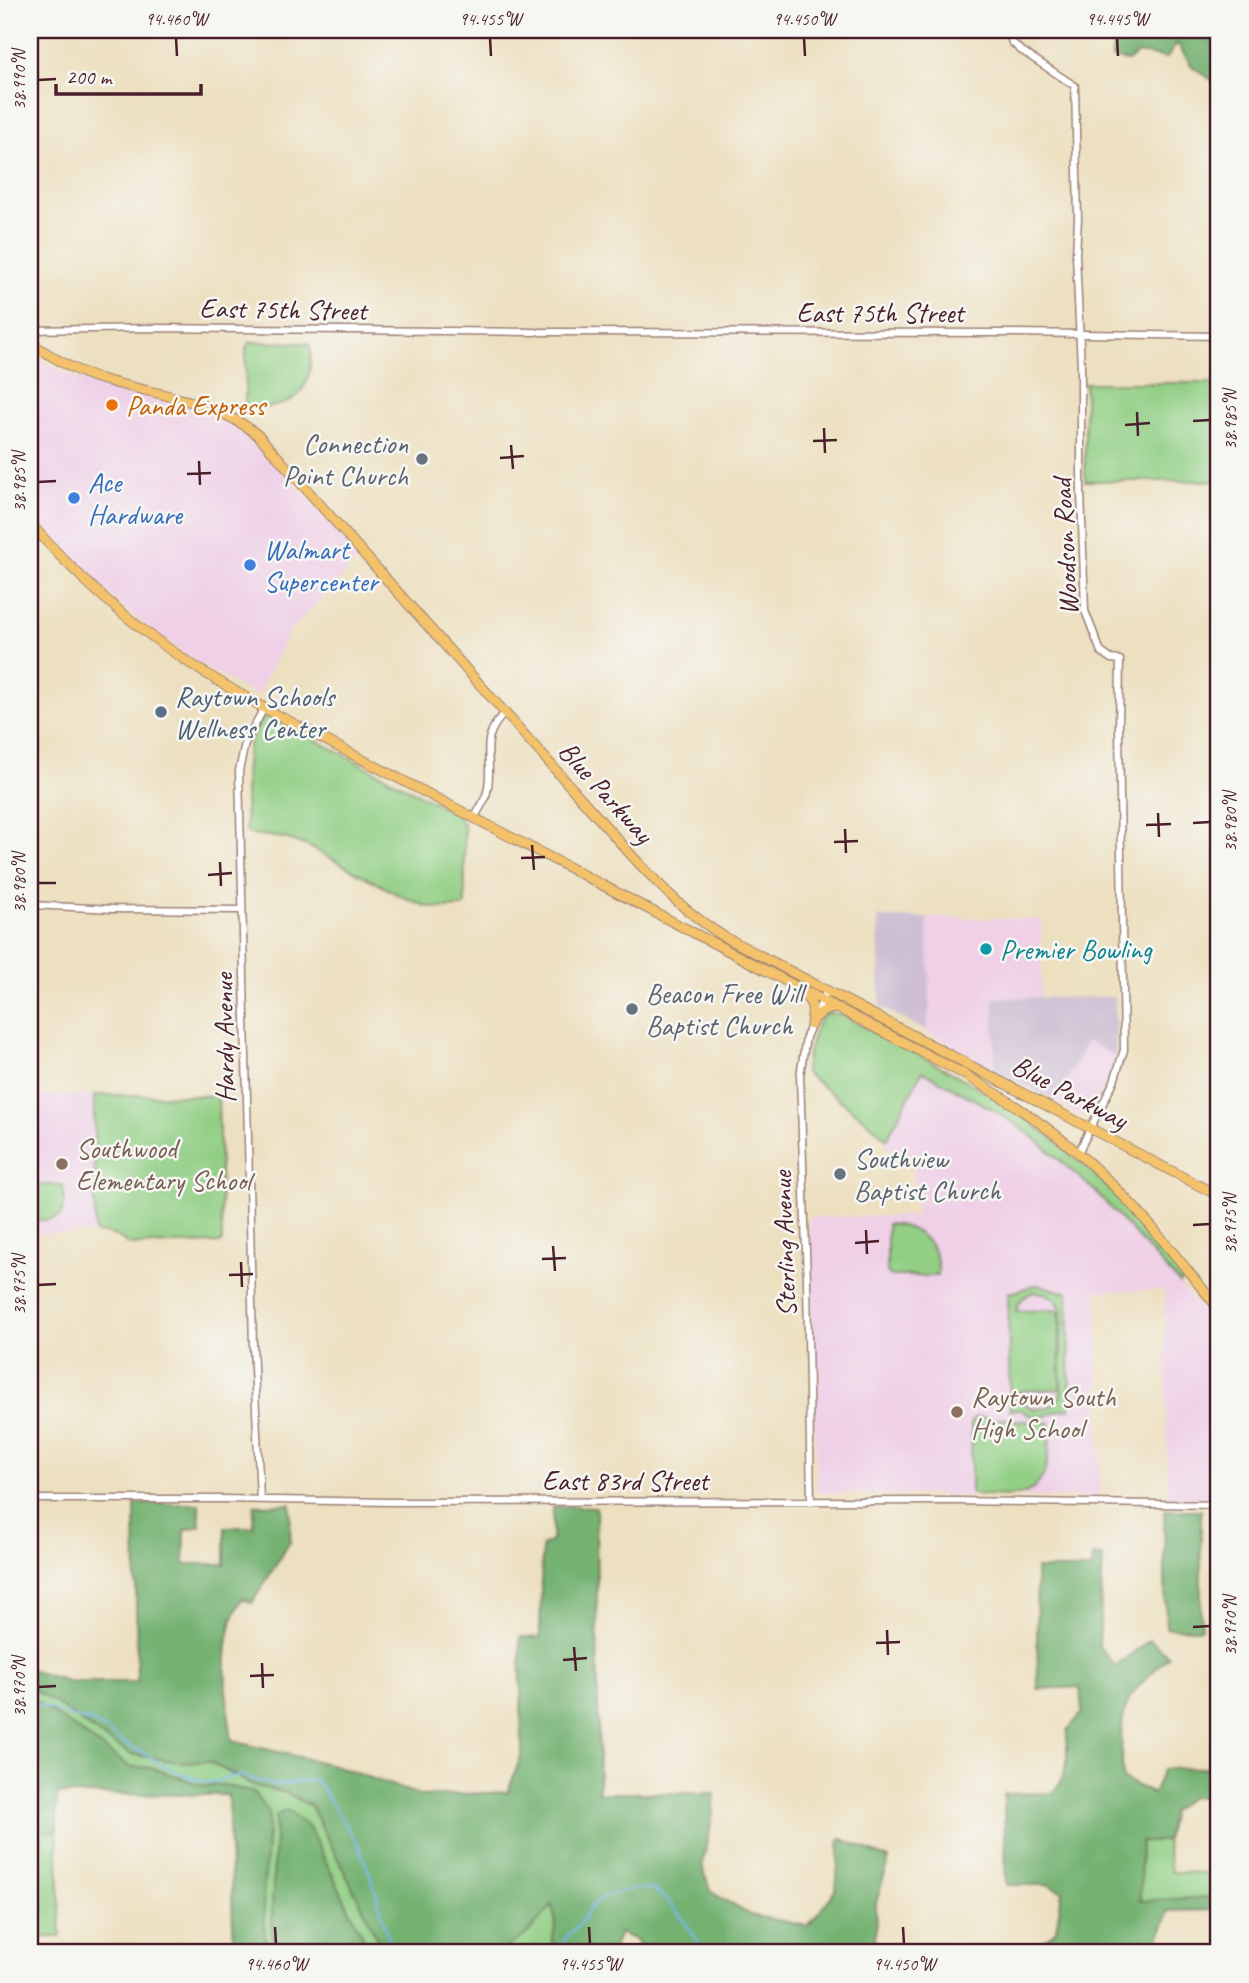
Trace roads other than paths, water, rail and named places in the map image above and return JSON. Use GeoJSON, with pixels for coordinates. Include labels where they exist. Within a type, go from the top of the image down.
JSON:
{"type":"FeatureCollection","features":[{"type":"Feature","properties":{"kind":"highway","name":"Blue Parkway"},"geometry":{"type":"LineString","coordinates":[[30,342],[63,363],[89,375],[204,405],[246,425],[269,447],[633,857],[678,904],[723,936],[825,995],[1219,1196]]}},
{"type":"Feature","properties":{"kind":"highway","name":"Blue Parkway"},"geometry":{"type":"LineString","coordinates":[[30,523],[72,568],[127,617],[184,659],[264,708],[775,975],[825,995],[840,1009],[986,1087],[1041,1123],[1078,1153],[1132,1205],[1219,1309]]}},
{"type":"Feature","properties":{"kind":"highway"},"geometry":{"type":"LineString","coordinates":[[775,975],[810,1002],[813,1008],[811,1025]]}},
{"type":"Feature","properties":{"kind":"highway"},"geometry":{"type":"LineString","coordinates":[[811,1025],[816,1016],[824,1010],[840,1009]]}},
{"type":"Feature","properties":{"kind":"street","name":"Woodson Road"},"geometry":{"type":"LineString","coordinates":[[1006,30],[1019,49],[1075,86],[1085,611],[1101,652],[1111,659],[1120,660],[1124,1050],[1114,1081],[1078,1153]]}},
{"type":"Feature","properties":{"kind":"street","name":"East 75th Street"},"geometry":{"type":"LineString","coordinates":[[30,330],[156,328],[1219,336]]}},
{"type":"Feature","properties":{"kind":"street","name":"Hardy Avenue"},"geometry":{"type":"LineString","coordinates":[[260,1499],[239,771],[245,743],[264,708]]}},
{"type":"Feature","properties":{"kind":"street"},"geometry":{"type":"LineString","coordinates":[[474,818],[485,799],[489,785],[489,736],[505,713]]}},
{"type":"Feature","properties":{"kind":"street"},"geometry":{"type":"LineString","coordinates":[[30,905],[242,910]]}},
{"type":"Feature","properties":{"kind":"street","name":"Sterling Avenue"},"geometry":{"type":"LineString","coordinates":[[811,1502],[800,1080],[802,1055],[811,1025],[825,995]]}},
{"type":"Feature","properties":{"kind":"street","name":"East 83rd Street"},"geometry":{"type":"LineString","coordinates":[[30,1499],[1219,1505]]}},
{"type":"Feature","properties":{"kind":"waterway"},"geometry":{"type":"LineString","coordinates":[[30,1702],[92,1722],[159,1764],[207,1782],[243,1776],[273,1785],[317,1781],[357,1842],[372,1879],[390,1944],[395,1953]]}},
{"type":"Feature","properties":{"kind":"waterway"},"geometry":{"type":"LineString","coordinates":[[556,1953],[597,1901],[619,1892],[641,1888],[653,1890],[667,1900],[708,1953]]}},
{"type":"Feature","properties":{"kind":"place","name":"Panda Express"},"geometry":{"type":"Point","coordinates":[112,405]}},
{"type":"Feature","properties":{"kind":"place","name":"Connection Point Church"},"geometry":{"type":"Point","coordinates":[422,459]}},
{"type":"Feature","properties":{"kind":"place","name":"Ace Hardware"},"geometry":{"type":"Point","coordinates":[74,498]}},
{"type":"Feature","properties":{"kind":"place","name":"Walmart Supercenter"},"geometry":{"type":"Point","coordinates":[250,565]}},
{"type":"Feature","properties":{"kind":"place","name":"Raytown Schools Wellness Center"},"geometry":{"type":"Point","coordinates":[161,712]}},
{"type":"Feature","properties":{"kind":"place","name":"Premier Bowling"},"geometry":{"type":"Point","coordinates":[986,949]}},
{"type":"Feature","properties":{"kind":"place","name":"Beacon Free Will Baptist Church"},"geometry":{"type":"Point","coordinates":[632,1009]}},
{"type":"Feature","properties":{"kind":"place","name":"Southwood Elementary School"},"geometry":{"type":"Point","coordinates":[62,1164]}},
{"type":"Feature","properties":{"kind":"place","name":"Southview Baptist Church"},"geometry":{"type":"Point","coordinates":[840,1174]}},
{"type":"Feature","properties":{"kind":"place","name":"Raytown South High School"},"geometry":{"type":"Point","coordinates":[957,1412]}}]}
